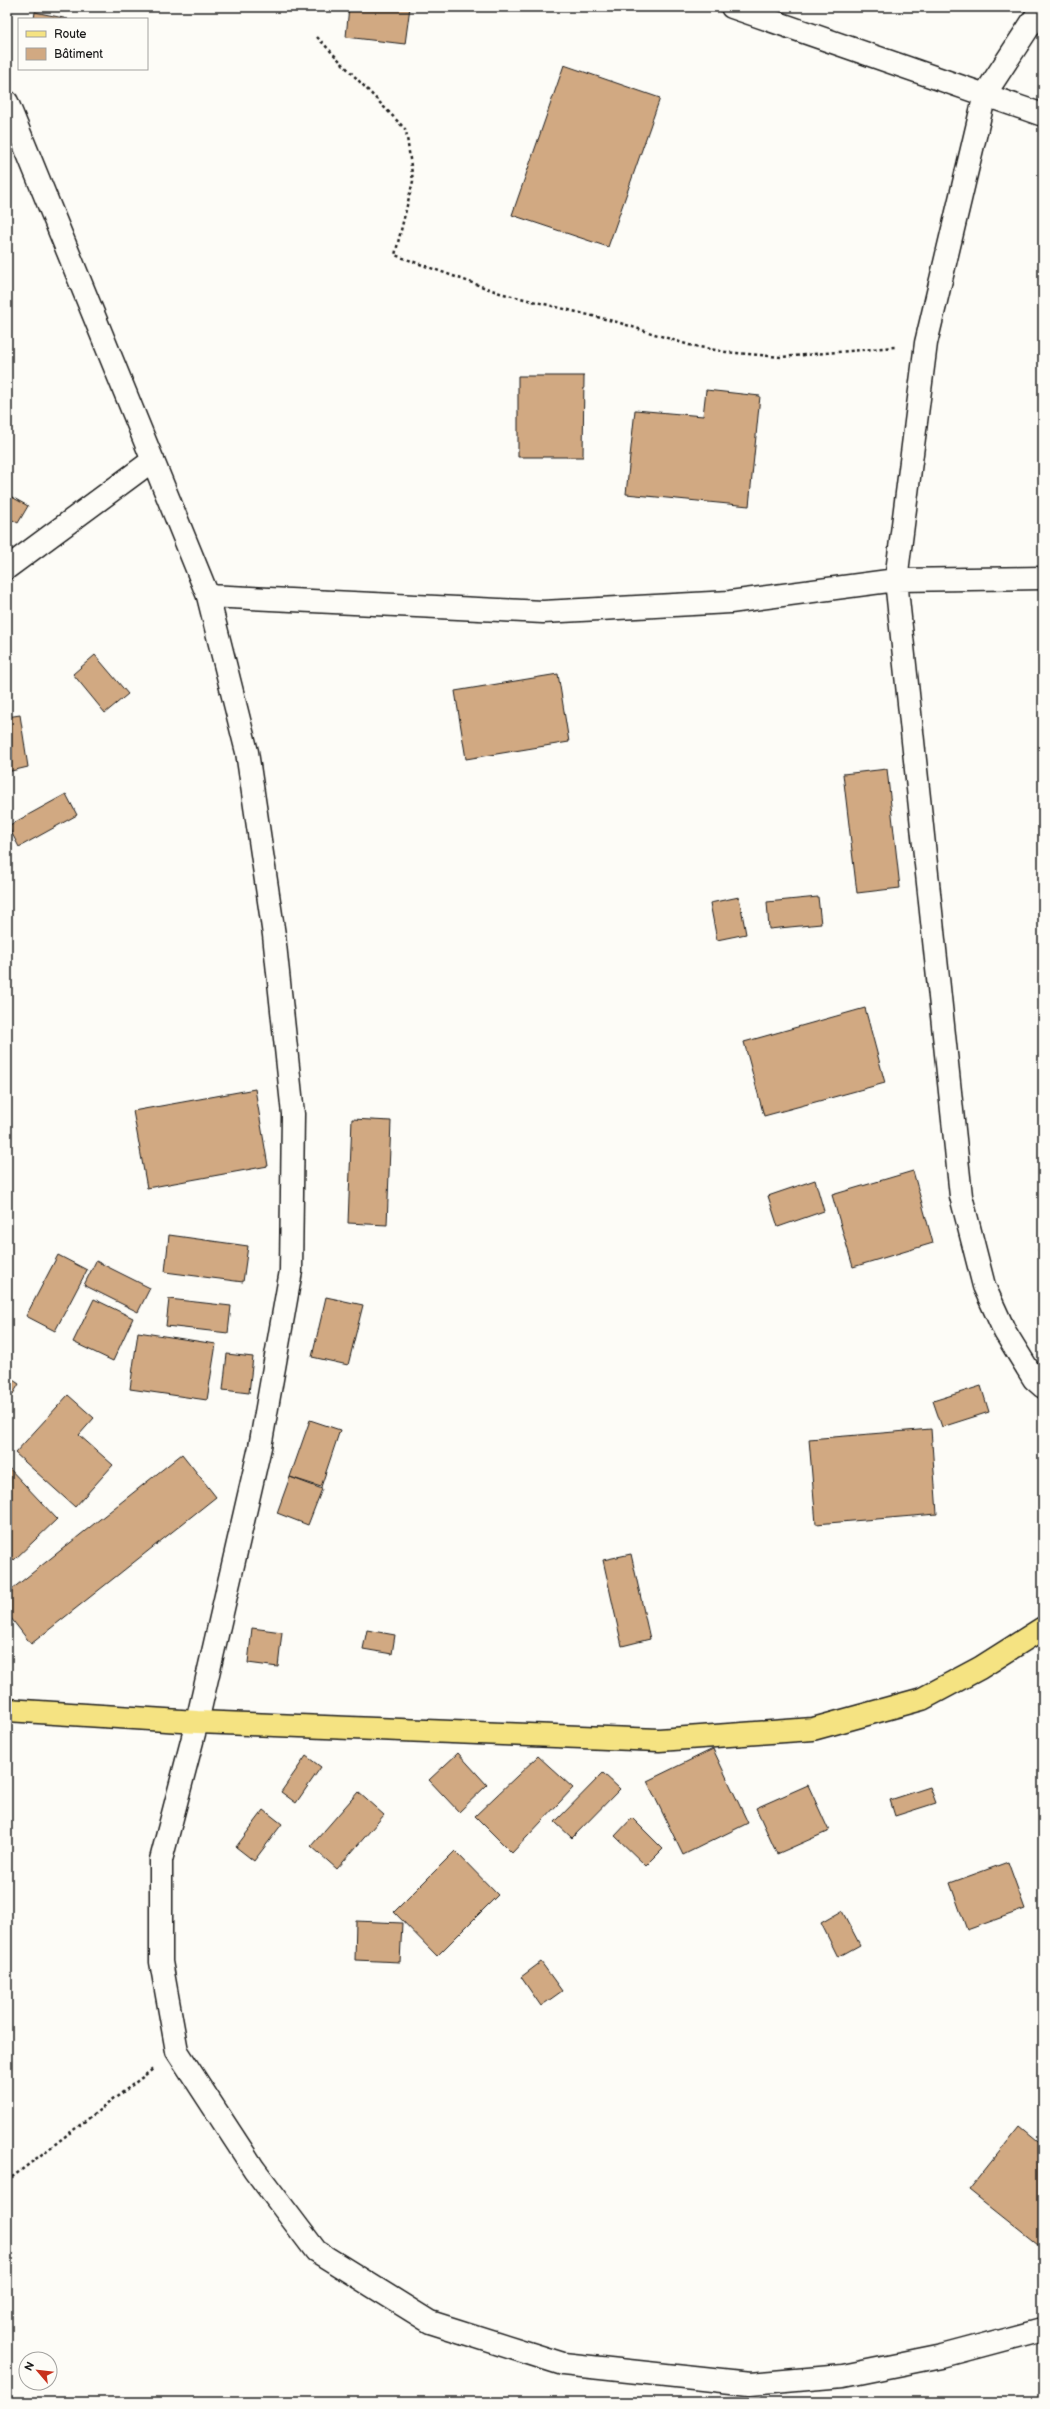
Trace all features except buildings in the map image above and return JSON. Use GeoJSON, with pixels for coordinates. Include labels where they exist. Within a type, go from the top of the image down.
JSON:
{"type":"FeatureCollection","features":[{"type":"Feature","properties":{"kind":"main road"},"geometry":{"type":"LineString","coordinates":[[7,1710],[197,1722],[660,1740],[813,1729],[922,1699],[980,1668],[1043,1628]]}},
{"type":"Feature","properties":{"kind":"street"},"geometry":{"type":"LineString","coordinates":[[732,7],[1043,115]]}},
{"type":"Feature","properties":{"kind":"street"},"geometry":{"type":"LineString","coordinates":[[1042,7],[985,94],[926,343],[896,580],[961,1196],[984,1286],[1005,1332],[1034,1379],[1043,1386]]}},
{"type":"Feature","properties":{"kind":"street"},"geometry":{"type":"LineString","coordinates":[[7,102],[208,596],[247,752],[274,935],[293,1130],[292,1271],[260,1447],[197,1722],[161,1860],[161,1962],[177,2051],[254,2170],[316,2251],[430,2322],[563,2364],[750,2384],[843,2376],[942,2356],[1043,2329]]}},
{"type":"Feature","properties":{"kind":"street"},"geometry":{"type":"LineString","coordinates":[[7,568],[152,460]]}},
{"type":"Feature","properties":{"kind":"street"},"geometry":{"type":"LineString","coordinates":[[208,596],[543,612],[730,602],[896,580],[1043,578]]}},
{"type":"Feature","properties":{"kind":"path"},"geometry":{"type":"LineString","coordinates":[[317,37],[406,130],[413,181],[395,255],[500,293],[617,322],[689,345],[726,352],[781,357],[926,343]]}},
{"type":"Feature","properties":{"kind":"path"},"geometry":{"type":"LineString","coordinates":[[7,2181],[177,2051]]}}]}
